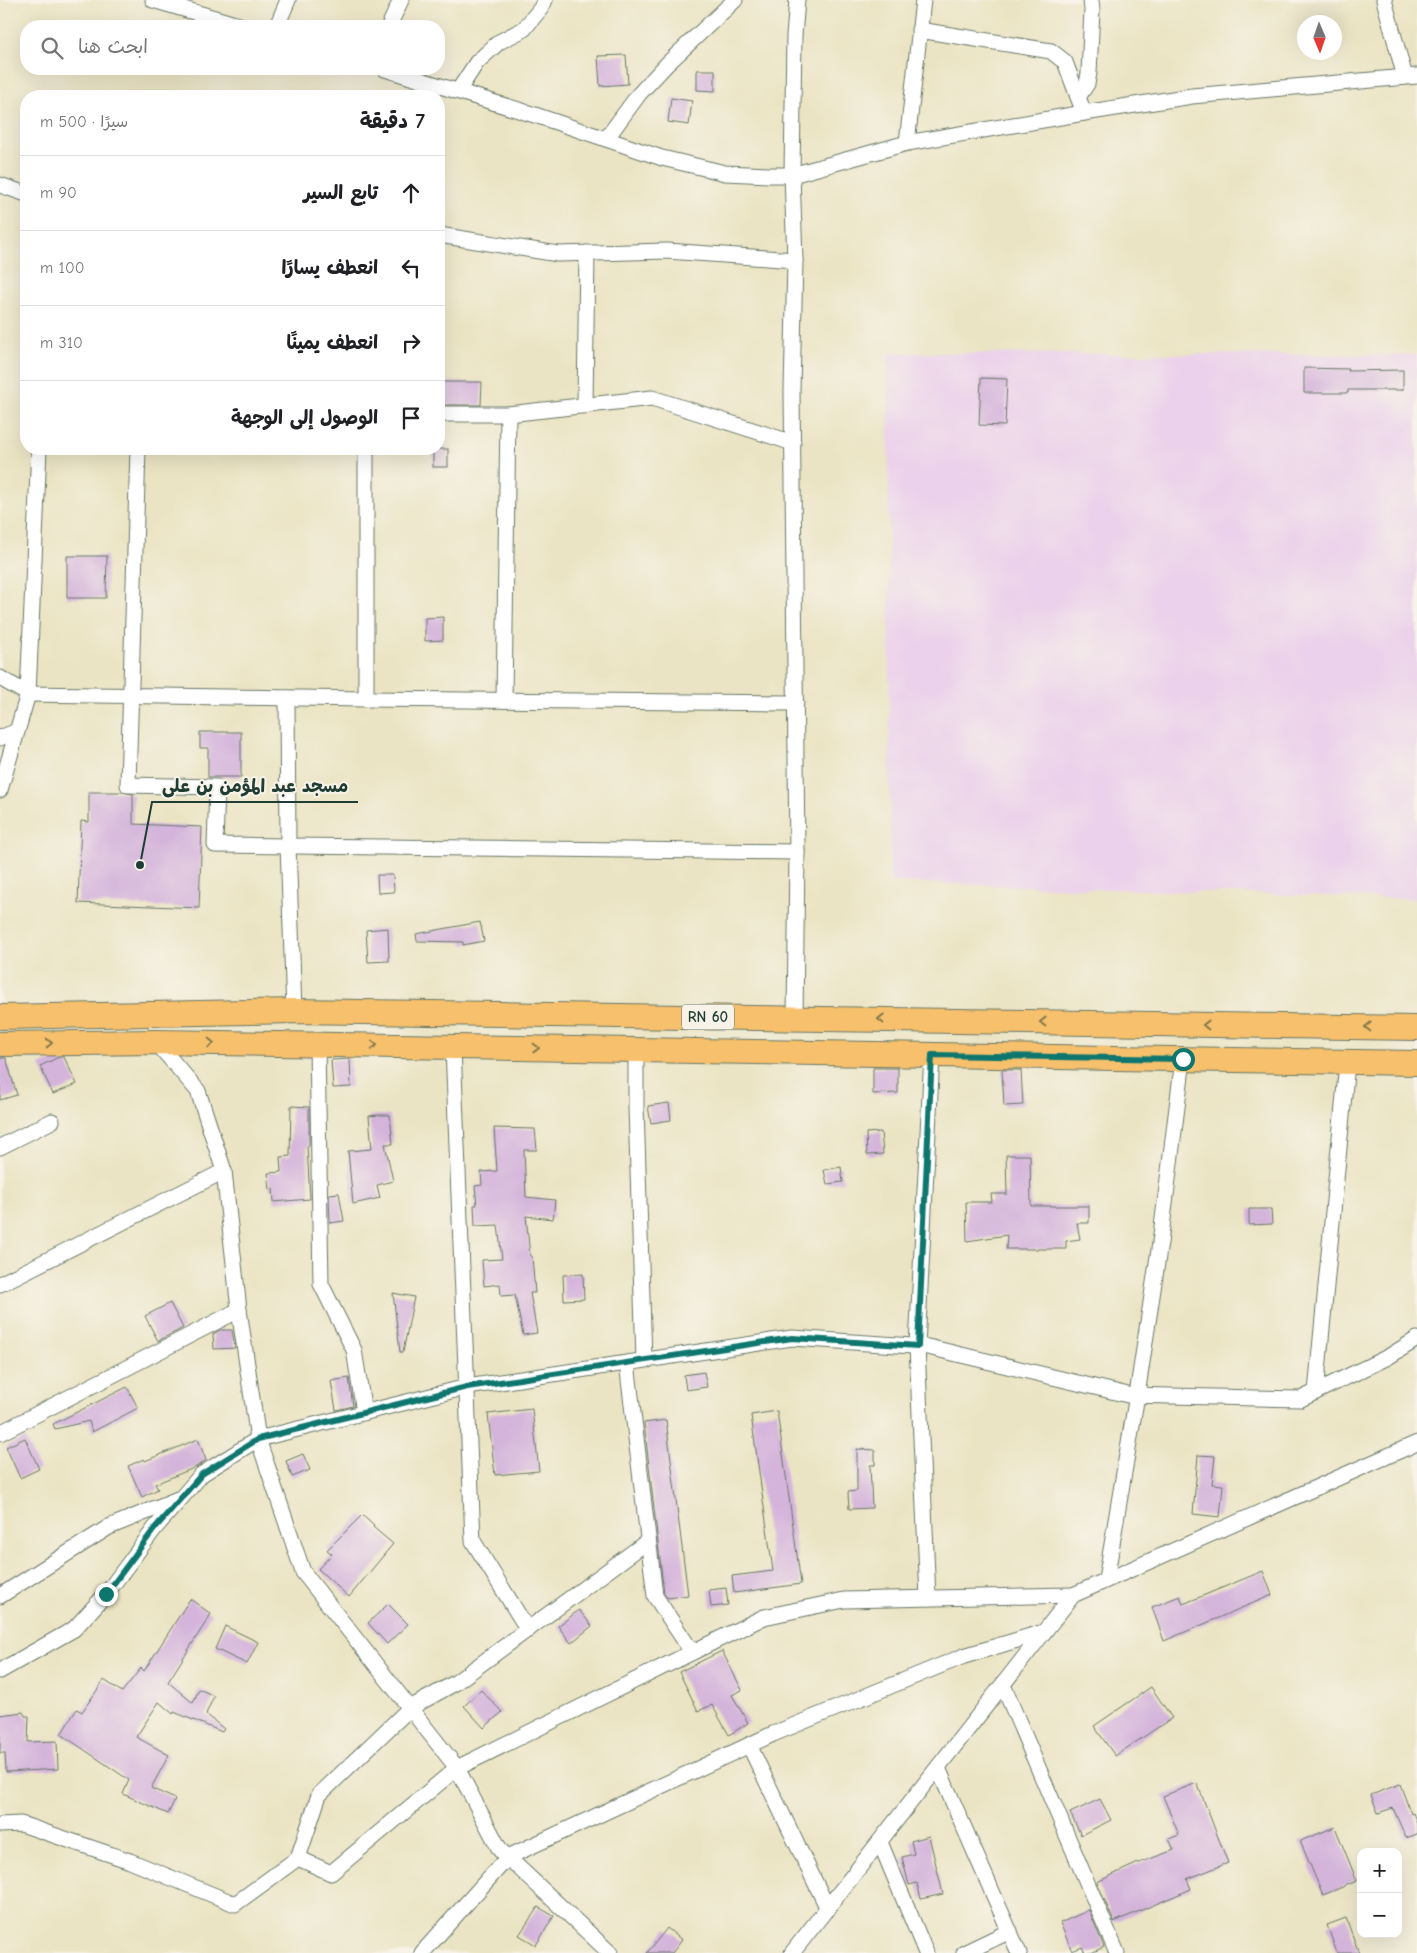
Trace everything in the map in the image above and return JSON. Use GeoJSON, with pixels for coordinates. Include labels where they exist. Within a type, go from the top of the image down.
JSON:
{"type":"FeatureCollection","features":[{"type":"Feature","properties":{"kind":"main road","name":"RN 60"},"geometry":{"type":"LineString","coordinates":[[0,1017],[294,1011],[1417,1028]]}},
{"type":"Feature","properties":{"kind":"main road","name":"RN 60"},"geometry":{"type":"LineString","coordinates":[[0,1044],[156,1042],[317,1044],[1417,1063]]}},
{"type":"Feature","properties":{"kind":"street"},"geometry":{"type":"LineString","coordinates":[[157,0],[222,20]]}},
{"type":"Feature","properties":{"kind":"street"},"geometry":{"type":"LineString","coordinates":[[280,20],[288,0]]}},
{"type":"Feature","properties":{"kind":"street"},"geometry":{"type":"LineString","coordinates":[[392,20],[401,0]]}},
{"type":"Feature","properties":{"kind":"street"},"geometry":{"type":"LineString","coordinates":[[458,91],[476,62],[499,42],[524,30],[545,0]]}},
{"type":"Feature","properties":{"kind":"street"},"geometry":{"type":"LineString","coordinates":[[606,139],[645,88],[719,13],[735,0]]}},
{"type":"Feature","properties":{"kind":"street"},"geometry":{"type":"LineString","coordinates":[[795,1018],[797,852],[793,443],[795,260],[792,175],[794,36],[797,0]]}},
{"type":"Feature","properties":{"kind":"street"},"geometry":{"type":"LineString","coordinates":[[907,143],[923,0]]}},
{"type":"Feature","properties":{"kind":"street"},"geometry":{"type":"LineString","coordinates":[[1078,97],[1087,84],[1089,73],[1091,0]]}},
{"type":"Feature","properties":{"kind":"street"},"geometry":{"type":"LineString","coordinates":[[405,75],[662,158],[725,173],[792,175],[907,143],[1084,113],[1192,96],[1411,76],[1384,0]]}},
{"type":"Feature","properties":{"kind":"street"},"geometry":{"type":"LineString","coordinates":[[919,30],[1051,51],[1066,62],[1084,113]]}},
{"type":"Feature","properties":{"kind":"street"},"geometry":{"type":"LineString","coordinates":[[0,185],[20,192]]}},
{"type":"Feature","properties":{"kind":"street"},"geometry":{"type":"LineString","coordinates":[[445,236],[558,254],[667,251],[795,260]]}},
{"type":"Feature","properties":{"kind":"street"},"geometry":{"type":"LineString","coordinates":[[584,406],[587,253]]}},
{"type":"Feature","properties":{"kind":"street"},"geometry":{"type":"LineString","coordinates":[[445,414],[508,414],[652,398],[793,443]]}},
{"type":"Feature","properties":{"kind":"street"},"geometry":{"type":"LineString","coordinates":[[504,700],[508,414]]}},
{"type":"Feature","properties":{"kind":"street"},"geometry":{"type":"LineString","coordinates":[[0,790],[28,694],[40,455]]}},
{"type":"Feature","properties":{"kind":"street"},"geometry":{"type":"LineString","coordinates":[[138,455],[128,785],[216,787],[215,845],[797,852]]}},
{"type":"Feature","properties":{"kind":"street"},"geometry":{"type":"LineString","coordinates":[[366,455],[366,699]]}},
{"type":"Feature","properties":{"kind":"street"},"geometry":{"type":"LineString","coordinates":[[0,678],[28,694],[796,703]]}},
{"type":"Feature","properties":{"kind":"street"},"geometry":{"type":"LineString","coordinates":[[287,698],[288,845],[294,1011]]}},
{"type":"Feature","properties":{"kind":"street"},"geometry":{"type":"LineString","coordinates":[[0,738],[17,731]]}},
{"type":"Feature","properties":{"kind":"street"},"geometry":{"type":"LineString","coordinates":[[156,1042],[198,1091],[224,1171],[239,1310],[258,1439],[303,1572],[457,1768],[500,1850],[610,1953]]}},
{"type":"Feature","properties":{"kind":"street"},"geometry":{"type":"LineString","coordinates":[[317,1044],[321,1284],[354,1350],[364,1412]]}},
{"type":"Feature","properties":{"kind":"street"},"geometry":{"type":"LineString","coordinates":[[453,1047],[473,1541],[528,1630]]}},
{"type":"Feature","properties":{"kind":"street"},"geometry":{"type":"LineString","coordinates":[[636,1050],[644,1360]]}},
{"type":"Feature","properties":{"kind":"street"},"geometry":{"type":"LineString","coordinates":[[928,1598],[918,1346],[932,1055]]}},
{"type":"Feature","properties":{"kind":"street"},"geometry":{"type":"LineString","coordinates":[[1106,1580],[1160,1243],[1183,1059]]}},
{"type":"Feature","properties":{"kind":"street"},"geometry":{"type":"LineString","coordinates":[[1316,1392],[1346,1063]]}},
{"type":"Feature","properties":{"kind":"street"},"geometry":{"type":"LineString","coordinates":[[0,1147],[52,1121]]}},
{"type":"Feature","properties":{"kind":"street"},"geometry":{"type":"LineString","coordinates":[[0,1284],[224,1171]]}},
{"type":"Feature","properties":{"kind":"street"},"geometry":{"type":"LineString","coordinates":[[0,1433],[239,1310]]}},
{"type":"Feature","properties":{"kind":"street"},"geometry":{"type":"LineString","coordinates":[[0,1671],[74,1629],[106,1594],[155,1528],[202,1474],[258,1439],[467,1387],[792,1338],[928,1347],[1128,1395],[1301,1400],[1388,1358],[1417,1339]]}},
{"type":"Feature","properties":{"kind":"street"},"geometry":{"type":"LineString","coordinates":[[627,1363],[655,1596],[692,1652]]}},
{"type":"Feature","properties":{"kind":"street"},"geometry":{"type":"LineString","coordinates":[[298,1858],[331,1873],[457,1768],[764,1617],[844,1600],[1073,1595],[1417,1443]]}},
{"type":"Feature","properties":{"kind":"street"},"geometry":{"type":"LineString","coordinates":[[0,1596],[110,1527],[180,1499]]}},
{"type":"Feature","properties":{"kind":"street"},"geometry":{"type":"LineString","coordinates":[[0,1825],[21,1824],[130,1861],[234,1904],[298,1858],[319,1795],[410,1708],[456,1683],[648,1541]]}},
{"type":"Feature","properties":{"kind":"street"},"geometry":{"type":"LineString","coordinates":[[792,1953],[1073,1595]]}},
{"type":"Feature","properties":{"kind":"street"},"geometry":{"type":"LineString","coordinates":[[422,1953],[508,1857],[749,1745],[964,1656],[1044,1632]]}},
{"type":"Feature","properties":{"kind":"street"},"geometry":{"type":"LineString","coordinates":[[1003,1685],[1117,1953]]}},
{"type":"Feature","properties":{"kind":"street"},"geometry":{"type":"LineString","coordinates":[[749,1745],[828,1908]]}},
{"type":"Feature","properties":{"kind":"street"},"geometry":{"type":"LineString","coordinates":[[938,1768],[1019,1953]]}},
{"type":"Feature","properties":{"kind":"street"},"geometry":{"type":"LineString","coordinates":[[880,1842],[926,1953]]}},
{"type":"Feature","properties":{"kind":"street"},"geometry":{"type":"LineString","coordinates":[[964,1953],[1010,1932]]}},
{"type":"Feature","properties":{"kind":"shaded area"},"geometry":{"type":"Polygon","coordinates":[[[888,353],[1417,355],[1417,899],[890,882],[888,353]]]}},
{"type":"Feature","properties":{"kind":"building"},"geometry":{"type":"Polygon","coordinates":[[[626,55],[628,84],[600,86],[598,56],[626,55]]]}},
{"type":"Feature","properties":{"kind":"building"},"geometry":{"type":"Polygon","coordinates":[[[697,70],[715,70],[715,91],[697,90],[697,70]]]}},
{"type":"Feature","properties":{"kind":"building"},"geometry":{"type":"Polygon","coordinates":[[[671,98],[692,101],[689,125],[668,122],[671,98]]]}},
{"type":"Feature","properties":{"kind":"building"},"geometry":{"type":"Polygon","coordinates":[[[1304,368],[1349,369],[1348,371],[1403,370],[1403,390],[1348,390],[1348,393],[1304,393],[1304,368]]]}},
{"type":"Feature","properties":{"kind":"building"},"geometry":{"type":"Polygon","coordinates":[[[981,378],[1007,379],[1005,426],[979,425],[981,378]]]}},
{"type":"Feature","properties":{"kind":"building"},"geometry":{"type":"Polygon","coordinates":[[[445,382],[482,382],[481,405],[445,405],[445,382]]]}},
{"type":"Feature","properties":{"kind":"building"},"geometry":{"type":"Polygon","coordinates":[[[445,449],[448,449],[448,467],[433,467],[433,455],[445,455],[445,449]]]}},
{"type":"Feature","properties":{"kind":"building"},"geometry":{"type":"Polygon","coordinates":[[[67,556],[107,556],[106,598],[67,598],[67,556]]]}},
{"type":"Feature","properties":{"kind":"building"},"geometry":{"type":"Polygon","coordinates":[[[443,617],[443,640],[425,641],[425,618],[443,617]]]}},
{"type":"Feature","properties":{"kind":"building"},"geometry":{"type":"Polygon","coordinates":[[[200,732],[241,732],[241,777],[208,777],[208,748],[200,748],[200,732]]]}},
{"type":"Feature","properties":{"kind":"building"},"geometry":{"type":"Polygon","coordinates":[[[89,792],[133,794],[133,824],[202,827],[199,908],[78,903],[81,821],[89,822],[89,792]]]}},
{"type":"Feature","properties":{"kind":"building"},"geometry":{"type":"Polygon","coordinates":[[[377,875],[393,875],[394,892],[378,893],[377,875]]]}},
{"type":"Feature","properties":{"kind":"building"},"geometry":{"type":"Polygon","coordinates":[[[480,922],[484,941],[463,945],[463,942],[417,941],[416,934],[480,922]]]}},
{"type":"Feature","properties":{"kind":"building"},"geometry":{"type":"Polygon","coordinates":[[[388,928],[389,961],[368,962],[366,930],[388,928]]]}},
{"type":"Feature","properties":{"kind":"building"},"geometry":{"type":"Polygon","coordinates":[[[59,1057],[64,1057],[77,1084],[53,1094],[40,1066],[59,1057]]]}},
{"type":"Feature","properties":{"kind":"building"},"geometry":{"type":"Polygon","coordinates":[[[0,1058],[6,1058],[17,1095],[0,1100],[0,1058]]]}},
{"type":"Feature","properties":{"kind":"building"},"geometry":{"type":"Polygon","coordinates":[[[350,1059],[351,1087],[333,1088],[331,1060],[350,1059]]]}},
{"type":"Feature","properties":{"kind":"building"},"geometry":{"type":"Polygon","coordinates":[[[873,1068],[898,1068],[898,1093],[873,1094],[873,1068]]]}},
{"type":"Feature","properties":{"kind":"building"},"geometry":{"type":"Polygon","coordinates":[[[1002,1070],[1021,1070],[1023,1105],[1004,1106],[1002,1070]]]}},
{"type":"Feature","properties":{"kind":"building"},"geometry":{"type":"Polygon","coordinates":[[[669,1103],[671,1120],[651,1123],[648,1106],[669,1103]]]}},
{"type":"Feature","properties":{"kind":"building"},"geometry":{"type":"Polygon","coordinates":[[[291,1106],[309,1107],[309,1146],[307,1146],[310,1199],[274,1202],[273,1189],[270,1190],[268,1173],[281,1172],[280,1157],[290,1156],[291,1106]]]}},
{"type":"Feature","properties":{"kind":"building"},"geometry":{"type":"Polygon","coordinates":[[[390,1115],[393,1144],[385,1144],[393,1181],[377,1185],[380,1198],[353,1204],[348,1151],[372,1149],[369,1116],[390,1115]]]}},
{"type":"Feature","properties":{"kind":"building"},"geometry":{"type":"Polygon","coordinates":[[[494,1128],[535,1129],[537,1150],[524,1150],[526,1197],[555,1200],[553,1219],[526,1216],[535,1293],[530,1293],[537,1333],[523,1335],[515,1295],[501,1296],[500,1284],[484,1286],[482,1260],[502,1259],[498,1225],[475,1226],[474,1205],[477,1205],[475,1186],[482,1185],[481,1172],[497,1171],[494,1128]]]}},
{"type":"Feature","properties":{"kind":"building"},"geometry":{"type":"Polygon","coordinates":[[[881,1132],[883,1154],[867,1155],[866,1133],[881,1132]]]}},
{"type":"Feature","properties":{"kind":"building"},"geometry":{"type":"Polygon","coordinates":[[[1006,1155],[1030,1155],[1031,1206],[1089,1206],[1089,1223],[1077,1223],[1080,1239],[1066,1241],[1066,1249],[1006,1249],[1007,1235],[967,1241],[966,1202],[992,1202],[991,1194],[1007,1194],[1006,1155]]]}},
{"type":"Feature","properties":{"kind":"building"},"geometry":{"type":"Polygon","coordinates":[[[841,1167],[843,1182],[827,1184],[824,1170],[841,1167]]]}},
{"type":"Feature","properties":{"kind":"building"},"geometry":{"type":"Polygon","coordinates":[[[339,1193],[344,1221],[330,1223],[329,1194],[339,1193]]]}},
{"type":"Feature","properties":{"kind":"building"},"geometry":{"type":"Polygon","coordinates":[[[1249,1209],[1271,1209],[1272,1224],[1249,1225],[1249,1209]]]}},
{"type":"Feature","properties":{"kind":"building"},"geometry":{"type":"Polygon","coordinates":[[[583,1274],[584,1299],[564,1300],[563,1275],[583,1274]]]}},
{"type":"Feature","properties":{"kind":"building"},"geometry":{"type":"Polygon","coordinates":[[[393,1293],[414,1297],[403,1352],[400,1352],[393,1293]]]}},
{"type":"Feature","properties":{"kind":"building"},"geometry":{"type":"Polygon","coordinates":[[[170,1303],[183,1328],[158,1341],[145,1316],[170,1303]]]}},
{"type":"Feature","properties":{"kind":"building"},"geometry":{"type":"Polygon","coordinates":[[[220,1330],[232,1330],[235,1348],[214,1349],[213,1334],[220,1330]]]}},
{"type":"Feature","properties":{"kind":"building"},"geometry":{"type":"Polygon","coordinates":[[[704,1372],[707,1387],[686,1390],[684,1375],[704,1372]]]}},
{"type":"Feature","properties":{"kind":"building"},"geometry":{"type":"Polygon","coordinates":[[[349,1378],[353,1406],[336,1410],[331,1381],[349,1378]]]}},
{"type":"Feature","properties":{"kind":"building"},"geometry":{"type":"Polygon","coordinates":[[[127,1387],[138,1408],[92,1432],[89,1421],[55,1429],[53,1424],[127,1387]]]}},
{"type":"Feature","properties":{"kind":"building"},"geometry":{"type":"Polygon","coordinates":[[[532,1409],[539,1471],[495,1475],[488,1414],[532,1409]]]}},
{"type":"Feature","properties":{"kind":"building"},"geometry":{"type":"Polygon","coordinates":[[[777,1411],[801,1584],[734,1593],[732,1576],[773,1571],[751,1415],[777,1411]]]}},
{"type":"Feature","properties":{"kind":"building"},"geometry":{"type":"Polygon","coordinates":[[[666,1420],[688,1595],[668,1598],[664,1593],[644,1423],[666,1420]]]}},
{"type":"Feature","properties":{"kind":"building"},"geometry":{"type":"Polygon","coordinates":[[[25,1438],[39,1469],[20,1478],[6,1447],[25,1438]]]}},
{"type":"Feature","properties":{"kind":"building"},"geometry":{"type":"Polygon","coordinates":[[[198,1439],[206,1460],[196,1467],[155,1484],[158,1489],[142,1497],[128,1466],[198,1439]]]}},
{"type":"Feature","properties":{"kind":"building"},"geometry":{"type":"Polygon","coordinates":[[[857,1449],[875,1450],[875,1465],[870,1465],[872,1508],[849,1509],[848,1492],[857,1491],[857,1449]]]}},
{"type":"Feature","properties":{"kind":"building"},"geometry":{"type":"Polygon","coordinates":[[[303,1454],[310,1470],[292,1477],[286,1461],[303,1454]]]}},
{"type":"Feature","properties":{"kind":"building"},"geometry":{"type":"Polygon","coordinates":[[[1198,1455],[1215,1456],[1212,1484],[1223,1485],[1220,1517],[1193,1514],[1198,1455]]]}},
{"type":"Feature","properties":{"kind":"building"},"geometry":{"type":"Polygon","coordinates":[[[362,1515],[393,1544],[349,1597],[318,1569],[332,1554],[327,1550],[362,1515]]]}},
{"type":"Feature","properties":{"kind":"building"},"geometry":{"type":"Polygon","coordinates":[[[1263,1571],[1272,1595],[1164,1641],[1152,1607],[1180,1596],[1183,1604],[1263,1571]]]}},
{"type":"Feature","properties":{"kind":"building"},"geometry":{"type":"Polygon","coordinates":[[[726,1588],[728,1605],[711,1607],[709,1590],[726,1588]]]}},
{"type":"Feature","properties":{"kind":"building"},"geometry":{"type":"Polygon","coordinates":[[[190,1599],[211,1614],[168,1682],[193,1703],[199,1689],[214,1696],[206,1714],[224,1729],[222,1732],[174,1712],[173,1714],[159,1702],[136,1737],[169,1755],[151,1788],[175,1799],[168,1814],[123,1794],[129,1780],[61,1734],[77,1709],[82,1712],[104,1680],[122,1692],[141,1668],[144,1671],[190,1599]]]}},
{"type":"Feature","properties":{"kind":"building"},"geometry":{"type":"Polygon","coordinates":[[[388,1604],[408,1624],[387,1644],[368,1623],[388,1604]]]}},
{"type":"Feature","properties":{"kind":"building"},"geometry":{"type":"Polygon","coordinates":[[[579,1610],[592,1626],[571,1643],[558,1626],[579,1610]]]}},
{"type":"Feature","properties":{"kind":"building"},"geometry":{"type":"Polygon","coordinates":[[[225,1626],[258,1642],[247,1664],[215,1649],[225,1626]]]}},
{"type":"Feature","properties":{"kind":"building"},"geometry":{"type":"Polygon","coordinates":[[[722,1651],[742,1690],[732,1695],[748,1723],[729,1735],[712,1705],[698,1711],[679,1672],[722,1651]]]}},
{"type":"Feature","properties":{"kind":"building"},"geometry":{"type":"Polygon","coordinates":[[[1151,1687],[1172,1718],[1115,1756],[1094,1726],[1151,1687]]]}},
{"type":"Feature","properties":{"kind":"building"},"geometry":{"type":"Polygon","coordinates":[[[481,1690],[502,1712],[484,1728],[464,1706],[481,1690]]]}},
{"type":"Feature","properties":{"kind":"building"},"geometry":{"type":"Polygon","coordinates":[[[23,1712],[25,1716],[29,1716],[28,1742],[57,1741],[58,1769],[6,1772],[5,1753],[0,1753],[0,1715],[23,1712]]]}},
{"type":"Feature","properties":{"kind":"building"},"geometry":{"type":"Polygon","coordinates":[[[1197,1783],[1228,1863],[1187,1879],[1191,1889],[1114,1922],[1097,1882],[1136,1864],[1174,1850],[1169,1839],[1179,1835],[1163,1796],[1197,1783]]]}},
{"type":"Feature","properties":{"kind":"building"},"geometry":{"type":"Polygon","coordinates":[[[1400,1784],[1411,1814],[1413,1813],[1417,1823],[1417,1834],[1406,1838],[1393,1808],[1378,1813],[1371,1795],[1400,1784]]]}},
{"type":"Feature","properties":{"kind":"building"},"geometry":{"type":"Polygon","coordinates":[[[1100,1799],[1111,1820],[1081,1835],[1070,1813],[1100,1799]]]}},
{"type":"Feature","properties":{"kind":"building"},"geometry":{"type":"Polygon","coordinates":[[[1335,1827],[1357,1881],[1323,1895],[1300,1841],[1335,1827]]]}},
{"type":"Feature","properties":{"kind":"building"},"geometry":{"type":"Polygon","coordinates":[[[929,1836],[943,1894],[921,1899],[917,1883],[909,1885],[902,1857],[914,1854],[911,1841],[929,1836]]]}},
{"type":"Feature","properties":{"kind":"building"},"geometry":{"type":"Polygon","coordinates":[[[538,1907],[554,1916],[536,1945],[519,1935],[538,1907]]]}},
{"type":"Feature","properties":{"kind":"building"},"geometry":{"type":"Polygon","coordinates":[[[1089,1910],[1104,1947],[1091,1953],[1085,1953],[1082,1947],[1072,1951],[1060,1923],[1089,1910]]]}},
{"type":"Feature","properties":{"kind":"building"},"geometry":{"type":"Polygon","coordinates":[[[1346,1918],[1359,1953],[1337,1953],[1327,1925],[1346,1918]]]}},
{"type":"Feature","properties":{"kind":"building"},"geometry":{"type":"Polygon","coordinates":[[[667,1928],[682,1940],[672,1953],[647,1953],[667,1928]]]}},
{"type":"Feature","properties":{"kind":"place","name":"مسجد عبد المؤمن بن على"},"geometry":{"type":"Point","coordinates":[140,865]}},
{"type":"Feature","properties":{"kind":"route"},"geometry":{"type":"LineString","coordinates":[[106,1594],[155,1528],[202,1474],[258,1439],[467,1387],[792,1338],[918,1346],[932,1055],[1183,1059]]}}]}
